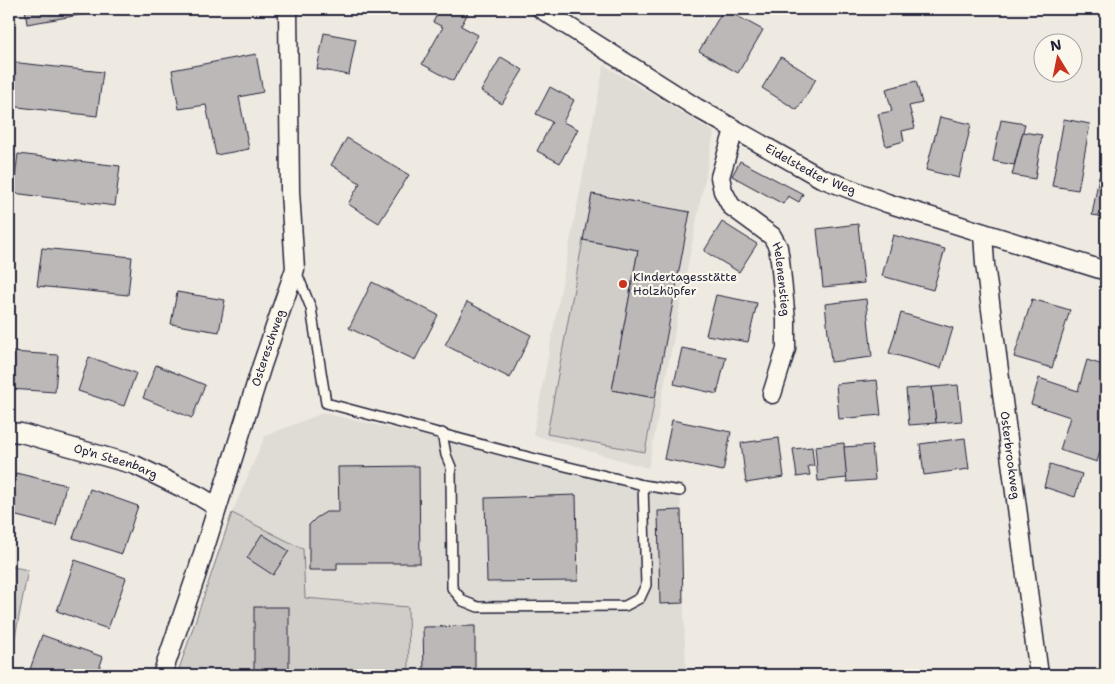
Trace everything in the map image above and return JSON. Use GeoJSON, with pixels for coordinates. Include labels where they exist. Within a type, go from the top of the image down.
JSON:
{"type":"FeatureCollection","features":[{"type":"Feature","properties":{"kind":"street","name":"Ostereschweg"},"geometry":{"type":"LineString","coordinates":[[162,675],[294,269],[290,192],[288,9]]}},
{"type":"Feature","properties":{"kind":"street","name":"Eidelstedter Weg"},"geometry":{"type":"LineString","coordinates":[[541,9],[734,130],[821,178],[887,203],[1106,272]]}},
{"type":"Feature","properties":{"kind":"street","name":"Helenenstieg"},"geometry":{"type":"LineString","coordinates":[[734,130],[720,177],[723,192],[732,206],[772,236],[778,247],[780,260],[786,320],[786,349],[772,394]]}},
{"type":"Feature","properties":{"kind":"street","name":"Osterbrookweg"},"geometry":{"type":"LineString","coordinates":[[983,233],[985,264],[1039,675]]}},
{"type":"Feature","properties":{"kind":"street","name":"Op'n Steenbarg"},"geometry":{"type":"LineString","coordinates":[[9,432],[21,433],[135,465],[200,496],[218,507]]}},
{"type":"Feature","properties":{"kind":"lane"},"geometry":{"type":"LineString","coordinates":[[294,269],[311,308],[326,404],[643,485],[680,491]]}},
{"type":"Feature","properties":{"kind":"lane"},"geometry":{"type":"LineString","coordinates":[[442,433],[446,455],[451,467],[452,588],[463,601],[478,607],[625,606],[640,598],[646,585],[643,485]]}},
{"type":"Feature","properties":{"kind":"shaded area","name":"Kindertagesstätte Holzhüpfer"},"geometry":{"type":"Polygon","coordinates":[[[604,65],[714,132],[648,468],[533,435],[604,65]]]}},
{"type":"Feature","properties":{"kind":"shaded area"},"geometry":{"type":"Polygon","coordinates":[[[583,240],[638,250],[612,390],[655,398],[645,452],[547,434],[583,240]]]}},
{"type":"Feature","properties":{"kind":"shaded area"},"geometry":{"type":"Polygon","coordinates":[[[323,413],[680,494],[686,675],[409,675],[408,608],[304,598],[303,549],[232,513],[265,436],[323,413]]]}},
{"type":"Feature","properties":{"kind":"shaded area"},"geometry":{"type":"Polygon","coordinates":[[[232,513],[303,549],[305,598],[408,607],[409,675],[177,675],[232,513]]]}},
{"type":"Feature","properties":{"kind":"shaded area"},"geometry":{"type":"Polygon","coordinates":[[[9,566],[28,570],[9,668],[9,566]]]}},
{"type":"Feature","properties":{"kind":"building"},"geometry":{"type":"Polygon","coordinates":[[[25,9],[96,9],[97,12],[27,24],[25,9]]]}},
{"type":"Feature","properties":{"kind":"building"},"geometry":{"type":"Polygon","coordinates":[[[118,9],[146,9],[119,13],[118,9]]]}},
{"type":"Feature","properties":{"kind":"building"},"geometry":{"type":"Polygon","coordinates":[[[440,9],[470,9],[461,26],[478,35],[453,81],[422,64],[443,27],[433,22],[440,9]]]}},
{"type":"Feature","properties":{"kind":"building"},"geometry":{"type":"Polygon","coordinates":[[[724,9],[763,30],[738,73],[699,51],[724,9]]]}},
{"type":"Feature","properties":{"kind":"building"},"geometry":{"type":"Polygon","coordinates":[[[324,33],[356,39],[349,75],[317,69],[324,33]]]}},
{"type":"Feature","properties":{"kind":"building"},"geometry":{"type":"Polygon","coordinates":[[[256,54],[263,92],[239,97],[249,149],[216,155],[206,105],[179,109],[172,70],[256,54]]]}},
{"type":"Feature","properties":{"kind":"building"},"geometry":{"type":"Polygon","coordinates":[[[501,57],[523,70],[502,104],[481,91],[501,57]]]}},
{"type":"Feature","properties":{"kind":"building"},"geometry":{"type":"Polygon","coordinates":[[[781,57],[816,79],[797,110],[762,88],[781,57]]]}},
{"type":"Feature","properties":{"kind":"building"},"geometry":{"type":"Polygon","coordinates":[[[10,62],[103,72],[97,116],[9,106],[10,62]]]}},
{"type":"Feature","properties":{"kind":"building"},"geometry":{"type":"Polygon","coordinates":[[[916,81],[922,103],[909,106],[915,128],[902,131],[904,141],[886,146],[878,114],[892,111],[886,89],[916,81]]]}},
{"type":"Feature","properties":{"kind":"building"},"geometry":{"type":"Polygon","coordinates":[[[550,87],[574,100],[563,122],[578,129],[560,163],[537,151],[552,122],[536,114],[550,87]]]}},
{"type":"Feature","properties":{"kind":"building"},"geometry":{"type":"Polygon","coordinates":[[[940,117],[971,124],[959,178],[926,170],[940,117]]]}},
{"type":"Feature","properties":{"kind":"building"},"geometry":{"type":"Polygon","coordinates":[[[1064,119],[1090,124],[1078,190],[1052,186],[1064,119]]]}},
{"type":"Feature","properties":{"kind":"building"},"geometry":{"type":"Polygon","coordinates":[[[1001,120],[1025,124],[1014,165],[993,161],[1001,120]]]}},
{"type":"Feature","properties":{"kind":"building"},"geometry":{"type":"Polygon","coordinates":[[[1023,132],[1042,135],[1035,179],[1012,175],[1023,132]]]}},
{"type":"Feature","properties":{"kind":"building"},"geometry":{"type":"Polygon","coordinates":[[[347,138],[409,175],[379,223],[348,204],[360,183],[331,165],[347,138]]]}},
{"type":"Feature","properties":{"kind":"building"},"geometry":{"type":"Polygon","coordinates":[[[18,154],[120,166],[115,206],[13,193],[18,154]]]}},
{"type":"Feature","properties":{"kind":"building"},"geometry":{"type":"Polygon","coordinates":[[[740,161],[803,194],[799,202],[788,196],[783,204],[732,176],[740,161]]]}},
{"type":"Feature","properties":{"kind":"building"},"geometry":{"type":"Polygon","coordinates":[[[1099,176],[1106,177],[1106,217],[1092,215],[1099,176]]]}},
{"type":"Feature","properties":{"kind":"building"},"geometry":{"type":"Polygon","coordinates":[[[592,194],[690,212],[655,398],[612,390],[638,250],[583,240],[592,194]]]}},
{"type":"Feature","properties":{"kind":"building"},"geometry":{"type":"Polygon","coordinates":[[[722,222],[757,244],[739,272],[704,251],[722,222]]]}},
{"type":"Feature","properties":{"kind":"building"},"geometry":{"type":"Polygon","coordinates":[[[858,224],[864,283],[823,287],[817,229],[858,224]]]}},
{"type":"Feature","properties":{"kind":"building"},"geometry":{"type":"Polygon","coordinates":[[[893,235],[945,249],[933,290],[882,276],[893,235]]]}},
{"type":"Feature","properties":{"kind":"building"},"geometry":{"type":"Polygon","coordinates":[[[42,248],[132,257],[128,295],[37,286],[42,248]]]}},
{"type":"Feature","properties":{"kind":"building"},"geometry":{"type":"Polygon","coordinates":[[[372,282],[438,315],[415,360],[349,328],[372,282]]]}},
{"type":"Feature","properties":{"kind":"building"},"geometry":{"type":"Polygon","coordinates":[[[177,292],[225,300],[219,332],[171,324],[177,292]]]}},
{"type":"Feature","properties":{"kind":"building"},"geometry":{"type":"Polygon","coordinates":[[[716,295],[757,303],[748,342],[706,335],[716,295]]]}},
{"type":"Feature","properties":{"kind":"building"},"geometry":{"type":"Polygon","coordinates":[[[866,299],[872,357],[831,362],[825,304],[866,299]]]}},
{"type":"Feature","properties":{"kind":"building"},"geometry":{"type":"Polygon","coordinates":[[[1032,299],[1070,310],[1052,368],[1014,357],[1032,299]]]}},
{"type":"Feature","properties":{"kind":"building"},"geometry":{"type":"Polygon","coordinates":[[[467,302],[531,335],[510,378],[445,345],[467,302]]]}},
{"type":"Feature","properties":{"kind":"building"},"geometry":{"type":"Polygon","coordinates":[[[901,313],[953,328],[941,368],[889,353],[901,313]]]}},
{"type":"Feature","properties":{"kind":"building"},"geometry":{"type":"Polygon","coordinates":[[[682,348],[726,357],[717,394],[674,384],[682,348]]]}},
{"type":"Feature","properties":{"kind":"building"},"geometry":{"type":"Polygon","coordinates":[[[10,352],[58,355],[55,392],[9,389],[10,352]]]}},
{"type":"Feature","properties":{"kind":"building"},"geometry":{"type":"Polygon","coordinates":[[[89,357],[136,373],[124,406],[78,391],[89,357]]]}},
{"type":"Feature","properties":{"kind":"building"},"geometry":{"type":"Polygon","coordinates":[[[1087,360],[1106,366],[1106,431],[1097,462],[1060,450],[1070,417],[1031,404],[1039,378],[1078,391],[1087,360]]]}},
{"type":"Feature","properties":{"kind":"building"},"geometry":{"type":"Polygon","coordinates":[[[156,365],[205,385],[192,418],[143,398],[156,365]]]}},
{"type":"Feature","properties":{"kind":"building"},"geometry":{"type":"Polygon","coordinates":[[[877,380],[881,415],[839,419],[836,384],[877,380]]]}},
{"type":"Feature","properties":{"kind":"building"},"geometry":{"type":"Polygon","coordinates":[[[958,385],[962,421],[936,423],[932,387],[958,385]]]}},
{"type":"Feature","properties":{"kind":"building"},"geometry":{"type":"Polygon","coordinates":[[[932,387],[936,423],[909,425],[906,389],[932,387]]]}},
{"type":"Feature","properties":{"kind":"building"},"geometry":{"type":"Polygon","coordinates":[[[672,420],[731,432],[723,471],[664,459],[672,420]]]}},
{"type":"Feature","properties":{"kind":"building"},"geometry":{"type":"Polygon","coordinates":[[[779,438],[784,477],[746,483],[741,443],[779,438]]]}},
{"type":"Feature","properties":{"kind":"building"},"geometry":{"type":"Polygon","coordinates":[[[965,438],[969,469],[924,475],[920,444],[965,438]]]}},
{"type":"Feature","properties":{"kind":"building"},"geometry":{"type":"Polygon","coordinates":[[[844,443],[847,478],[818,481],[815,446],[844,443]]]}},
{"type":"Feature","properties":{"kind":"building"},"geometry":{"type":"Polygon","coordinates":[[[872,445],[875,480],[847,482],[844,447],[872,445]]]}},
{"type":"Feature","properties":{"kind":"building"},"geometry":{"type":"Polygon","coordinates":[[[812,447],[814,466],[808,466],[810,475],[797,477],[793,449],[812,447]]]}},
{"type":"Feature","properties":{"kind":"building"},"geometry":{"type":"Polygon","coordinates":[[[1050,464],[1082,474],[1075,497],[1044,487],[1050,464]]]}},
{"type":"Feature","properties":{"kind":"building"},"geometry":{"type":"Polygon","coordinates":[[[419,466],[420,563],[337,563],[337,570],[309,570],[309,525],[326,512],[339,512],[338,467],[419,466]]]}},
{"type":"Feature","properties":{"kind":"building"},"geometry":{"type":"Polygon","coordinates":[[[16,473],[66,485],[56,526],[9,514],[9,503],[16,473]]]}},
{"type":"Feature","properties":{"kind":"building"},"geometry":{"type":"Polygon","coordinates":[[[90,489],[138,506],[122,554],[73,538],[90,489]]]}},
{"type":"Feature","properties":{"kind":"building"},"geometry":{"type":"Polygon","coordinates":[[[576,495],[578,581],[487,582],[485,498],[576,495]]]}},
{"type":"Feature","properties":{"kind":"building"},"geometry":{"type":"Polygon","coordinates":[[[681,510],[683,603],[660,604],[658,511],[681,510]]]}},
{"type":"Feature","properties":{"kind":"building"},"geometry":{"type":"Polygon","coordinates":[[[262,534],[289,551],[273,575],[247,558],[262,534]]]}},
{"type":"Feature","properties":{"kind":"building"},"geometry":{"type":"Polygon","coordinates":[[[75,560],[126,578],[108,629],[57,611],[75,560]]]}},
{"type":"Feature","properties":{"kind":"building"},"geometry":{"type":"Polygon","coordinates":[[[254,607],[289,607],[289,675],[254,675],[254,607]]]}},
{"type":"Feature","properties":{"kind":"building"},"geometry":{"type":"Polygon","coordinates":[[[475,626],[475,675],[424,675],[423,627],[475,626]]]}},
{"type":"Feature","properties":{"kind":"building"},"geometry":{"type":"Polygon","coordinates":[[[42,635],[103,657],[97,675],[28,675],[42,635]]]}},
{"type":"Feature","properties":{"kind":"place","name":"Kindertagesstätte Holzhüpfer"},"geometry":{"type":"Point","coordinates":[623,284]}}]}
